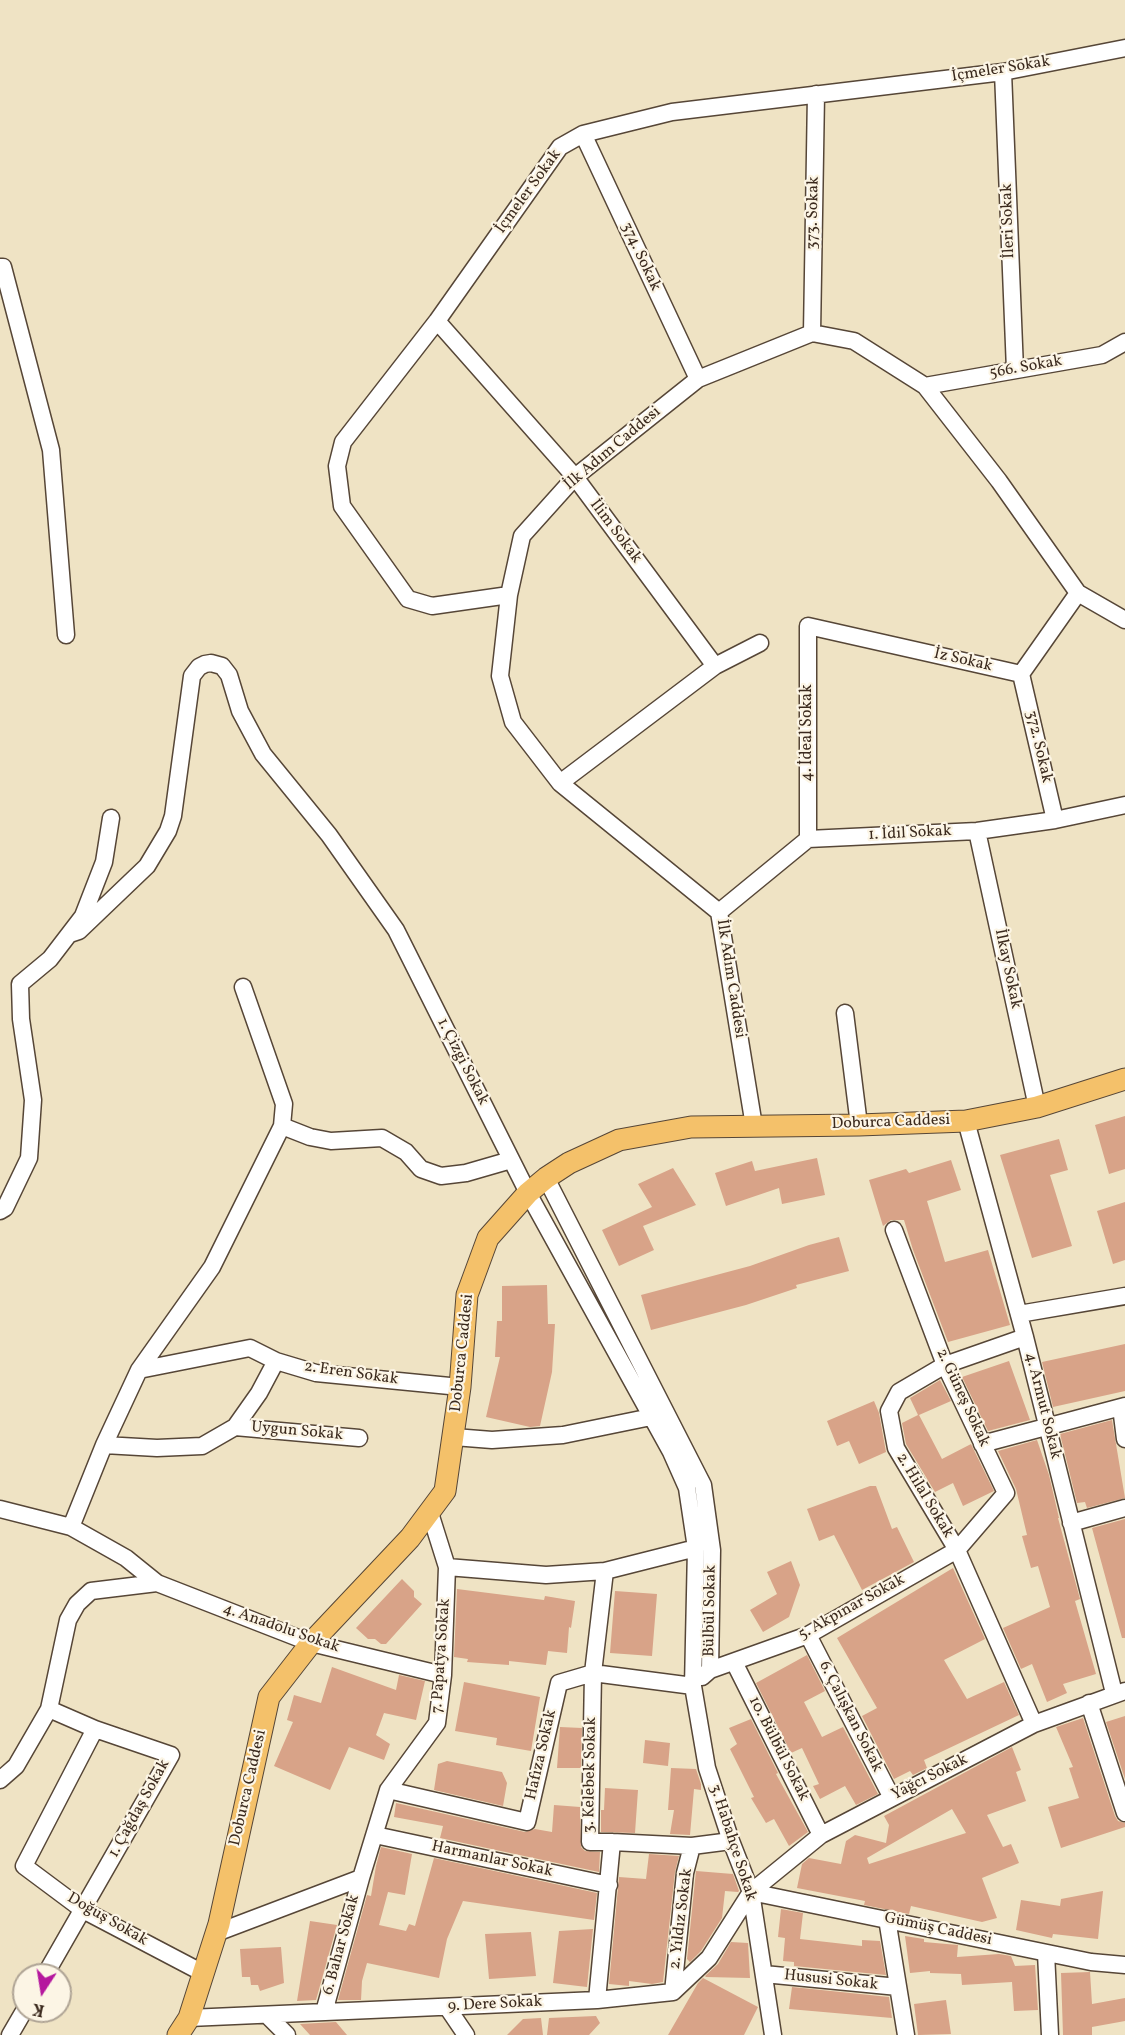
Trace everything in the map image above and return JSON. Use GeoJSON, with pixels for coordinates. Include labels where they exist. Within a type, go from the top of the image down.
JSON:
{"type":"FeatureCollection","features":[{"type":"Feature","properties":{"kind":"main road","name":"Doburca Caddesi"},"geometry":{"type":"LineString","coordinates":[[183,2027],[216,1934],[270,1697],[311,1643],[410,1538],[445,1491],[460,1387],[467,1295],[488,1238],[528,1193],[569,1163],[619,1140],[691,1127],[966,1121],[1037,1107],[1125,1078]]}},
{"type":"Feature","properties":{"kind":"street","name":"İçmeler Sokak"},"geometry":{"type":"LineString","coordinates":[[509,595],[432,606],[408,599],[342,506],[337,466],[344,442],[437,321],[560,147],[583,134],[672,112],[1004,72],[1125,48]]}},
{"type":"Feature","properties":{"kind":"street","name":"İleri Sokak"},"geometry":{"type":"LineString","coordinates":[[1004,72],[1016,370]]}},
{"type":"Feature","properties":{"kind":"street","name":"373. Sokak"},"geometry":{"type":"LineString","coordinates":[[812,333],[816,94]]}},
{"type":"Feature","properties":{"kind":"street","name":"374. Sokak"},"geometry":{"type":"LineString","coordinates":[[583,134],[698,379]]}},
{"type":"Feature","properties":{"kind":"street"},"geometry":{"type":"LineString","coordinates":[[2,267],[51,450],[66,635]]}},
{"type":"Feature","properties":{"kind":"street","name":"İlim Sokak"},"geometry":{"type":"LineString","coordinates":[[437,321],[575,477],[715,666]]}},
{"type":"Feature","properties":{"kind":"street","name":"İlk Adım Caddesi"},"geometry":{"type":"LineString","coordinates":[[754,1126],[719,912],[560,783],[513,722],[500,676],[509,595],[522,536],[575,477],[698,379],[812,333]]}},
{"type":"Feature","properties":{"kind":"street"},"geometry":{"type":"LineString","coordinates":[[812,333],[854,341],[925,386],[999,481],[1078,593],[1125,620]]}},
{"type":"Feature","properties":{"kind":"street","name":"566. Sokak"},"geometry":{"type":"LineString","coordinates":[[925,386],[1102,356],[1125,342]]}},
{"type":"Feature","properties":{"kind":"street"},"geometry":{"type":"LineString","coordinates":[[1021,674],[1078,593]]}},
{"type":"Feature","properties":{"kind":"street","name":"İz Sokak"},"geometry":{"type":"LineString","coordinates":[[808,627],[1021,674]]}},
{"type":"Feature","properties":{"kind":"street","name":"4. İdeal Sokak"},"geometry":{"type":"LineString","coordinates":[[808,627],[808,839]]}},
{"type":"Feature","properties":{"kind":"street"},"geometry":{"type":"LineString","coordinates":[[560,783],[715,666],[760,643]]}},
{"type":"Feature","properties":{"kind":"street","name":"1. Çizgi Sokak"},"geometry":{"type":"LineString","coordinates":[[70,934],[79,931],[147,866],[168,831],[173,816],[192,676],[199,667],[211,663],[222,666],[229,675],[240,711],[263,754],[329,835],[396,930],[528,1193]]}},
{"type":"Feature","properties":{"kind":"street","name":"372. Sokak"},"geometry":{"type":"LineString","coordinates":[[1021,674],[1055,820]]}},
{"type":"Feature","properties":{"kind":"street","name":"1. İdil Sokak"},"geometry":{"type":"LineString","coordinates":[[808,839],[977,831],[1055,820],[1125,805]]}},
{"type":"Feature","properties":{"kind":"street"},"geometry":{"type":"LineString","coordinates":[[0,1211],[5,1208],[28,1158],[33,1100],[21,1019],[20,984],[50,959],[83,916],[104,862],[111,818]]}},
{"type":"Feature","properties":{"kind":"street","name":"İlkay Sokak"},"geometry":{"type":"LineString","coordinates":[[977,831],[1037,1107]]}},
{"type":"Feature","properties":{"kind":"street"},"geometry":{"type":"LineString","coordinates":[[719,912],[808,839]]}},
{"type":"Feature","properties":{"kind":"street"},"geometry":{"type":"LineString","coordinates":[[71,1527],[104,1445],[139,1370],[212,1267],[282,1126],[284,1104],[243,987]]}},
{"type":"Feature","properties":{"kind":"street"},"geometry":{"type":"LineString","coordinates":[[845,1013],[859,1125]]}},
{"type":"Feature","properties":{"kind":"street","name":"4. Armut Sokak"},"geometry":{"type":"LineString","coordinates":[[966,1121],[1019,1314],[1071,1523],[1120,1692]]}},
{"type":"Feature","properties":{"kind":"street"},"geometry":{"type":"LineString","coordinates":[[282,1126],[310,1137],[331,1141],[381,1138],[406,1152],[421,1169],[441,1176],[466,1173],[511,1160]]}},
{"type":"Feature","properties":{"kind":"street","name":"Bülbül Sokak"},"geometry":{"type":"LineString","coordinates":[[546,1178],[658,1412],[671,1452],[687,1488],[696,1548],[693,1686]]}},
{"type":"Feature","properties":{"kind":"street","name":"Bülbül Sokak"},"geometry":{"type":"LineString","coordinates":[[528,1193],[703,1485],[712,1550],[710,1670],[693,1686]]}},
{"type":"Feature","properties":{"kind":"street","name":"2. Güneş Sokak"},"geometry":{"type":"LineString","coordinates":[[894,1230],[945,1365],[1006,1493],[957,1550]]}},
{"type":"Feature","properties":{"kind":"street"},"geometry":{"type":"LineString","coordinates":[[1019,1314],[1125,1296]]}},
{"type":"Feature","properties":{"kind":"street","name":"2. Hilal Sokak"},"geometry":{"type":"LineString","coordinates":[[1025,1337],[945,1365],[899,1392],[889,1411],[896,1448],[957,1550],[1034,1724]]}},
{"type":"Feature","properties":{"kind":"street","name":"2. Eren Sokak"},"geometry":{"type":"LineString","coordinates":[[139,1370],[250,1348],[276,1361],[316,1372],[460,1387]]}},
{"type":"Feature","properties":{"kind":"street"},"geometry":{"type":"LineString","coordinates":[[104,1445],[157,1448],[202,1446],[235,1426],[259,1394],[276,1361]]}},
{"type":"Feature","properties":{"kind":"street"},"geometry":{"type":"LineString","coordinates":[[982,1444],[1123,1406],[1125,1439]]}},
{"type":"Feature","properties":{"kind":"street"},"geometry":{"type":"LineString","coordinates":[[454,1437],[492,1440],[562,1435],[658,1412]]}},
{"type":"Feature","properties":{"kind":"street","name":"Uygun Sokak"},"geometry":{"type":"LineString","coordinates":[[235,1426],[359,1438]]}},
{"type":"Feature","properties":{"kind":"street"},"geometry":{"type":"LineString","coordinates":[[1071,1523],[1125,1508]]}},
{"type":"Feature","properties":{"kind":"street"},"geometry":{"type":"LineString","coordinates":[[0,1509],[71,1527],[126,1558],[157,1583]]}},
{"type":"Feature","properties":{"kind":"street","name":"7. Papatya Sokak"},"geometry":{"type":"LineString","coordinates":[[361,1878],[388,1790],[437,1723],[443,1676],[447,1567],[430,1513]]}},
{"type":"Feature","properties":{"kind":"street"},"geometry":{"type":"LineString","coordinates":[[447,1567],[546,1575],[605,1571],[696,1548]]}},
{"type":"Feature","properties":{"kind":"street","name":"5. Akpınar Sokak"},"geometry":{"type":"LineString","coordinates":[[710,1670],[808,1635],[957,1550]]}},
{"type":"Feature","properties":{"kind":"street"},"geometry":{"type":"LineString","coordinates":[[605,1571],[593,1672],[693,1686]]}},
{"type":"Feature","properties":{"kind":"street"},"geometry":{"type":"LineString","coordinates":[[0,1780],[16,1766],[49,1709],[68,1620],[77,1604],[91,1592],[157,1583]]}},
{"type":"Feature","properties":{"kind":"street","name":"4. Anadolu Sokak"},"geometry":{"type":"LineString","coordinates":[[157,1583],[311,1643],[443,1676]]}},
{"type":"Feature","properties":{"kind":"street","name":"6. Çalışkan Sokak"},"geometry":{"type":"LineString","coordinates":[[808,1635],[892,1798]]}},
{"type":"Feature","properties":{"kind":"street","name":"10. Bülbül Sokak"},"geometry":{"type":"LineString","coordinates":[[734,1662],[821,1835]]}},
{"type":"Feature","properties":{"kind":"street","name":"Hafıza Sokak"},"geometry":{"type":"LineString","coordinates":[[388,1790],[527,1822],[559,1683],[593,1672]]}},
{"type":"Feature","properties":{"kind":"street","name":"3. Kelebek Sokak"},"geometry":{"type":"LineString","coordinates":[[593,1672],[591,1842],[612,1842],[597,2000]]}},
{"type":"Feature","properties":{"kind":"street","name":"3. Habahçe Sokak"},"geometry":{"type":"LineString","coordinates":[[693,1686],[707,1768],[751,1892],[773,2035]]}},
{"type":"Feature","properties":{"kind":"street","name":"Yağcı Sokak"},"geometry":{"type":"LineString","coordinates":[[751,1892],[821,1835],[1034,1724],[1120,1692]]}},
{"type":"Feature","properties":{"kind":"street"},"geometry":{"type":"LineString","coordinates":[[1089,1703],[1125,1813]]}},
{"type":"Feature","properties":{"kind":"street","name":"1. Çağdaş Sokak"},"geometry":{"type":"LineString","coordinates":[[49,1709],[95,1729],[171,1755],[52,1963]]}},
{"type":"Feature","properties":{"kind":"street","name":"Doğuş Sokak"},"geometry":{"type":"LineString","coordinates":[[95,1729],[24,1866],[83,1910],[203,1973]]}},
{"type":"Feature","properties":{"kind":"street","name":"Harmanlar Sokak"},"geometry":{"type":"LineString","coordinates":[[375,1835],[609,1885]]}},
{"type":"Feature","properties":{"kind":"street"},"geometry":{"type":"LineString","coordinates":[[612,1842],[692,1846],[731,1841]]}},
{"type":"Feature","properties":{"kind":"street","name":"2. Yıldız Sokak"},"geometry":{"type":"LineString","coordinates":[[673,1992],[685,1874],[692,1846]]}},
{"type":"Feature","properties":{"kind":"street"},"geometry":{"type":"LineString","coordinates":[[216,1934],[361,1878]]}},
{"type":"Feature","properties":{"kind":"street","name":"6. Bahar Sokak"},"geometry":{"type":"LineString","coordinates":[[324,2012],[361,1878]]}},
{"type":"Feature","properties":{"kind":"street"},"geometry":{"type":"LineString","coordinates":[[673,1992],[710,1958],[751,1892]]}},
{"type":"Feature","properties":{"kind":"street","name":"Gümüş Caddesi"},"geometry":{"type":"LineString","coordinates":[[751,1892],[1091,1962],[1125,1965]]}},
{"type":"Feature","properties":{"kind":"street"},"geometry":{"type":"LineString","coordinates":[[887,1919],[906,2035]]}},
{"type":"Feature","properties":{"kind":"street"},"geometry":{"type":"LineString","coordinates":[[1046,1953],[1050,2035]]}},
{"type":"Feature","properties":{"kind":"street","name":"Hususi Sokak"},"geometry":{"type":"LineString","coordinates":[[764,1974],[898,1988]]}},
{"type":"Feature","properties":{"kind":"street","name":"9. Dere Sokak"},"geometry":{"type":"LineString","coordinates":[[183,2027],[267,2015],[597,2000],[673,1992]]}},
{"type":"Feature","properties":{"kind":"street"},"geometry":{"type":"LineString","coordinates":[[447,2007],[466,2035]]}},
{"type":"Feature","properties":{"kind":"street"},"geometry":{"type":"LineString","coordinates":[[267,2015],[287,2035]]}},
{"type":"Feature","properties":{"kind":"building"},"geometry":{"type":"Polygon","coordinates":[[[1125,1116],[1125,1169],[1109,1174],[1095,1125],[1125,1116]]]}},
{"type":"Feature","properties":{"kind":"building"},"geometry":{"type":"Polygon","coordinates":[[[1059,1139],[1068,1170],[1050,1175],[1072,1246],[1032,1258],[1000,1155],[1059,1139]]]}},
{"type":"Feature","properties":{"kind":"building"},"geometry":{"type":"Polygon","coordinates":[[[817,1158],[825,1195],[782,1204],[779,1188],[726,1206],[715,1173],[752,1161],[755,1171],[817,1158]]]}},
{"type":"Feature","properties":{"kind":"building"},"geometry":{"type":"Polygon","coordinates":[[[951,1160],[961,1190],[927,1201],[945,1262],[988,1250],[1010,1325],[948,1342],[904,1220],[891,1220],[883,1226],[869,1180],[906,1169],[909,1173],[951,1160]]]}},
{"type":"Feature","properties":{"kind":"building"},"geometry":{"type":"Polygon","coordinates":[[[673,1168],[696,1205],[643,1226],[654,1250],[619,1266],[602,1230],[652,1207],[638,1184],[673,1168]]]}},
{"type":"Feature","properties":{"kind":"building"},"geometry":{"type":"Polygon","coordinates":[[[1125,1202],[1125,1260],[1113,1264],[1097,1211],[1125,1202]]]}},
{"type":"Feature","properties":{"kind":"building"},"geometry":{"type":"Polygon","coordinates":[[[839,1237],[849,1271],[796,1285],[797,1288],[746,1305],[651,1330],[641,1295],[750,1266],[839,1237]]]}},
{"type":"Feature","properties":{"kind":"building"},"geometry":{"type":"Polygon","coordinates":[[[547,1285],[548,1324],[555,1324],[552,1372],[540,1426],[530,1427],[486,1417],[500,1357],[495,1357],[497,1321],[502,1321],[502,1286],[547,1285]]]}},
{"type":"Feature","properties":{"kind":"building"},"geometry":{"type":"Polygon","coordinates":[[[1125,1344],[1125,1391],[1053,1407],[1042,1362],[1125,1344]]]}},
{"type":"Feature","properties":{"kind":"building"},"geometry":{"type":"Polygon","coordinates":[[[1009,1361],[1030,1420],[988,1431],[962,1377],[1009,1361]]]}},
{"type":"Feature","properties":{"kind":"building"},"geometry":{"type":"Polygon","coordinates":[[[940,1380],[951,1401],[919,1415],[942,1459],[971,1444],[994,1491],[963,1506],[953,1483],[935,1492],[906,1444],[902,1423],[918,1415],[910,1398],[940,1380]]]}},
{"type":"Feature","properties":{"kind":"building"},"geometry":{"type":"Polygon","coordinates":[[[874,1401],[879,1413],[886,1452],[859,1464],[849,1441],[837,1446],[827,1421],[874,1401]]]}},
{"type":"Feature","properties":{"kind":"building"},"geometry":{"type":"Polygon","coordinates":[[[1112,1420],[1125,1498],[1087,1508],[1085,1502],[1077,1503],[1060,1434],[1112,1420]]]}},
{"type":"Feature","properties":{"kind":"building"},"geometry":{"type":"Polygon","coordinates":[[[1037,1440],[1049,1475],[1080,1599],[1075,1601],[1096,1674],[1063,1684],[1067,1693],[1047,1702],[1032,1664],[1021,1669],[1003,1628],[1050,1607],[1038,1566],[1031,1568],[1022,1536],[1027,1535],[1016,1489],[998,1451],[1037,1440]]]}},
{"type":"Feature","properties":{"kind":"building"},"geometry":{"type":"Polygon","coordinates":[[[870,1486],[876,1486],[892,1529],[897,1527],[914,1562],[862,1590],[834,1535],[819,1541],[807,1509],[870,1486]]]}},
{"type":"Feature","properties":{"kind":"building"},"geometry":{"type":"Polygon","coordinates":[[[1125,1519],[1125,1638],[1122,1638],[1092,1528],[1125,1519]]]}},
{"type":"Feature","properties":{"kind":"building"},"geometry":{"type":"Polygon","coordinates":[[[791,1561],[800,1585],[789,1617],[763,1632],[750,1610],[777,1594],[767,1572],[791,1561]]]}},
{"type":"Feature","properties":{"kind":"building"},"geometry":{"type":"Polygon","coordinates":[[[953,1568],[985,1639],[944,1660],[967,1699],[1004,1682],[1019,1715],[924,1760],[927,1768],[913,1775],[910,1771],[894,1779],[862,1716],[877,1708],[837,1638],[953,1568]]]}},
{"type":"Feature","properties":{"kind":"building"},"geometry":{"type":"Polygon","coordinates":[[[402,1579],[414,1591],[414,1597],[422,1604],[386,1644],[381,1644],[375,1639],[368,1639],[356,1628],[402,1579]]]}},
{"type":"Feature","properties":{"kind":"building"},"geometry":{"type":"Polygon","coordinates":[[[457,1589],[544,1600],[545,1596],[575,1601],[571,1628],[569,1627],[567,1653],[548,1651],[546,1665],[509,1661],[509,1665],[467,1662],[468,1659],[454,1657],[457,1589]]]}},
{"type":"Feature","properties":{"kind":"building"},"geometry":{"type":"Polygon","coordinates":[[[615,1591],[657,1594],[652,1656],[610,1653],[615,1591]]]}},
{"type":"Feature","properties":{"kind":"building"},"geometry":{"type":"Polygon","coordinates":[[[807,1655],[825,1691],[804,1702],[822,1737],[843,1727],[878,1794],[856,1805],[845,1786],[820,1799],[813,1786],[819,1784],[802,1748],[791,1753],[756,1683],[807,1655]]]}},
{"type":"Feature","properties":{"kind":"building"},"geometry":{"type":"Polygon","coordinates":[[[332,1667],[396,1690],[399,1675],[425,1681],[416,1720],[384,1713],[376,1735],[390,1744],[384,1760],[349,1747],[330,1790],[274,1766],[293,1722],[287,1720],[294,1695],[321,1703],[332,1667]]]}},
{"type":"Feature","properties":{"kind":"building"},"geometry":{"type":"Polygon","coordinates":[[[464,1682],[540,1697],[531,1751],[496,1745],[497,1738],[455,1731],[464,1682]]]}},
{"type":"Feature","properties":{"kind":"building"},"geometry":{"type":"Polygon","coordinates":[[[1125,1716],[1125,1779],[1106,1722],[1125,1716]]]}},
{"type":"Feature","properties":{"kind":"building"},"geometry":{"type":"Polygon","coordinates":[[[1083,1718],[1115,1816],[1118,1821],[1125,1823],[1125,1827],[1061,1848],[1048,1807],[1079,1798],[1069,1768],[1073,1767],[1056,1727],[1083,1718]]]}},
{"type":"Feature","properties":{"kind":"building"},"geometry":{"type":"Polygon","coordinates":[[[751,1719],[778,1773],[776,1774],[808,1832],[789,1846],[774,1819],[766,1823],[751,1798],[754,1797],[730,1749],[737,1744],[729,1728],[751,1719]]]}},
{"type":"Feature","properties":{"kind":"building"},"geometry":{"type":"Polygon","coordinates":[[[560,1727],[582,1728],[581,1768],[557,1768],[560,1727]]]}},
{"type":"Feature","properties":{"kind":"building"},"geometry":{"type":"Polygon","coordinates":[[[645,1740],[670,1743],[668,1766],[643,1763],[645,1740]]]}},
{"type":"Feature","properties":{"kind":"building"},"geometry":{"type":"Polygon","coordinates":[[[1012,1747],[1021,1770],[1016,1772],[1026,1801],[987,1815],[1003,1847],[1011,1844],[1019,1863],[982,1878],[997,1918],[982,1922],[911,1906],[909,1914],[864,1905],[865,1901],[797,1888],[802,1864],[809,1858],[841,1864],[846,1841],[855,1835],[886,1843],[889,1825],[884,1816],[1012,1747]],[[952,1809],[867,1858],[869,1864],[966,1833],[952,1809]]]}},
{"type":"Feature","properties":{"kind":"building"},"geometry":{"type":"Polygon","coordinates":[[[447,1761],[502,1772],[507,1783],[503,1806],[434,1790],[438,1764],[447,1761]]]}},
{"type":"Feature","properties":{"kind":"building"},"geometry":{"type":"Polygon","coordinates":[[[671,1768],[696,1769],[701,1784],[701,1790],[694,1789],[690,1835],[670,1834],[674,1810],[668,1810],[671,1768]]]}},
{"type":"Feature","properties":{"kind":"building"},"geometry":{"type":"Polygon","coordinates":[[[605,1788],[638,1790],[635,1833],[601,1832],[601,1810],[604,1810],[605,1788]]]}},
{"type":"Feature","properties":{"kind":"building"},"geometry":{"type":"Polygon","coordinates":[[[396,1803],[525,1832],[535,1829],[552,1832],[554,1805],[580,1807],[581,1847],[585,1851],[600,1852],[599,1872],[440,1838],[443,1826],[394,1817],[396,1803]]]}},
{"type":"Feature","properties":{"kind":"building"},"geometry":{"type":"Polygon","coordinates":[[[381,1847],[412,1854],[405,1895],[388,1892],[379,1925],[406,1931],[409,1924],[415,1926],[434,1858],[597,1893],[594,1920],[463,1901],[447,1939],[439,1978],[367,1963],[362,1981],[361,2000],[338,2000],[367,1895],[371,1896],[381,1847]]]}},
{"type":"Feature","properties":{"kind":"building"},"geometry":{"type":"Polygon","coordinates":[[[649,1854],[679,1856],[675,1872],[663,1982],[652,1984],[629,1981],[629,1986],[609,1984],[619,1877],[646,1879],[649,1854]]]}},
{"type":"Feature","properties":{"kind":"building"},"geometry":{"type":"Polygon","coordinates":[[[696,1871],[733,1874],[739,1891],[725,1891],[722,1918],[701,1951],[690,1962],[687,1959],[696,1871]]]}},
{"type":"Feature","properties":{"kind":"building"},"geometry":{"type":"Polygon","coordinates":[[[1103,1891],[1098,1939],[1053,1934],[1052,1938],[1016,1930],[1021,1900],[1060,1906],[1061,1899],[1103,1891]]]}},
{"type":"Feature","properties":{"kind":"building"},"geometry":{"type":"Polygon","coordinates":[[[781,1909],[803,1913],[800,1939],[862,1946],[862,1940],[880,1941],[886,1975],[794,1966],[794,1962],[783,1961],[785,1938],[778,1937],[781,1909]]]}},
{"type":"Feature","properties":{"kind":"building"},"geometry":{"type":"Polygon","coordinates":[[[310,1921],[337,1925],[316,2000],[297,2001],[310,1921]]]}},
{"type":"Feature","properties":{"kind":"building"},"geometry":{"type":"Polygon","coordinates":[[[593,1929],[587,1987],[553,1983],[559,1931],[593,1929]]]}},
{"type":"Feature","properties":{"kind":"building"},"geometry":{"type":"Polygon","coordinates":[[[531,1932],[536,1976],[489,1979],[485,1934],[531,1932]]]}},
{"type":"Feature","properties":{"kind":"building"},"geometry":{"type":"Polygon","coordinates":[[[905,1936],[924,1939],[924,1942],[958,1945],[957,1957],[999,1954],[1011,1956],[1015,1966],[1035,1965],[1038,2010],[1014,2011],[1012,1982],[962,1985],[961,1974],[930,1973],[930,1971],[910,1973],[905,1936]]]}},
{"type":"Feature","properties":{"kind":"building"},"geometry":{"type":"Polygon","coordinates":[[[731,1942],[748,1943],[750,1978],[706,1977],[718,1964],[731,1942]]]}},
{"type":"Feature","properties":{"kind":"building"},"geometry":{"type":"Polygon","coordinates":[[[281,1947],[284,1983],[260,1991],[258,1985],[251,1985],[250,1977],[242,1977],[240,1949],[281,1947]]]}},
{"type":"Feature","properties":{"kind":"building"},"geometry":{"type":"Polygon","coordinates":[[[1090,1972],[1092,2004],[1125,1998],[1125,2021],[1092,2027],[1092,2035],[1063,2035],[1061,1973],[1090,1972]]]}},
{"type":"Feature","properties":{"kind":"building"},"geometry":{"type":"Polygon","coordinates":[[[703,1978],[758,2007],[744,2035],[668,2035],[703,1978]]]}},
{"type":"Feature","properties":{"kind":"building"},"geometry":{"type":"Polygon","coordinates":[[[792,1987],[889,1997],[892,2018],[789,2009],[792,1987]]]}},
{"type":"Feature","properties":{"kind":"building"},"geometry":{"type":"Polygon","coordinates":[[[946,2000],[951,2034],[918,2035],[914,2004],[946,2000]]]}},
{"type":"Feature","properties":{"kind":"building"},"geometry":{"type":"Polygon","coordinates":[[[596,2016],[600,2023],[589,2035],[547,2035],[549,2018],[596,2016]]]}},
{"type":"Feature","properties":{"kind":"building"},"geometry":{"type":"Polygon","coordinates":[[[541,2018],[543,2035],[507,2035],[523,2019],[541,2018]]]}},
{"type":"Feature","properties":{"kind":"building"},"geometry":{"type":"Polygon","coordinates":[[[336,2022],[347,2035],[310,2035],[300,2024],[336,2022]]]}}]}
